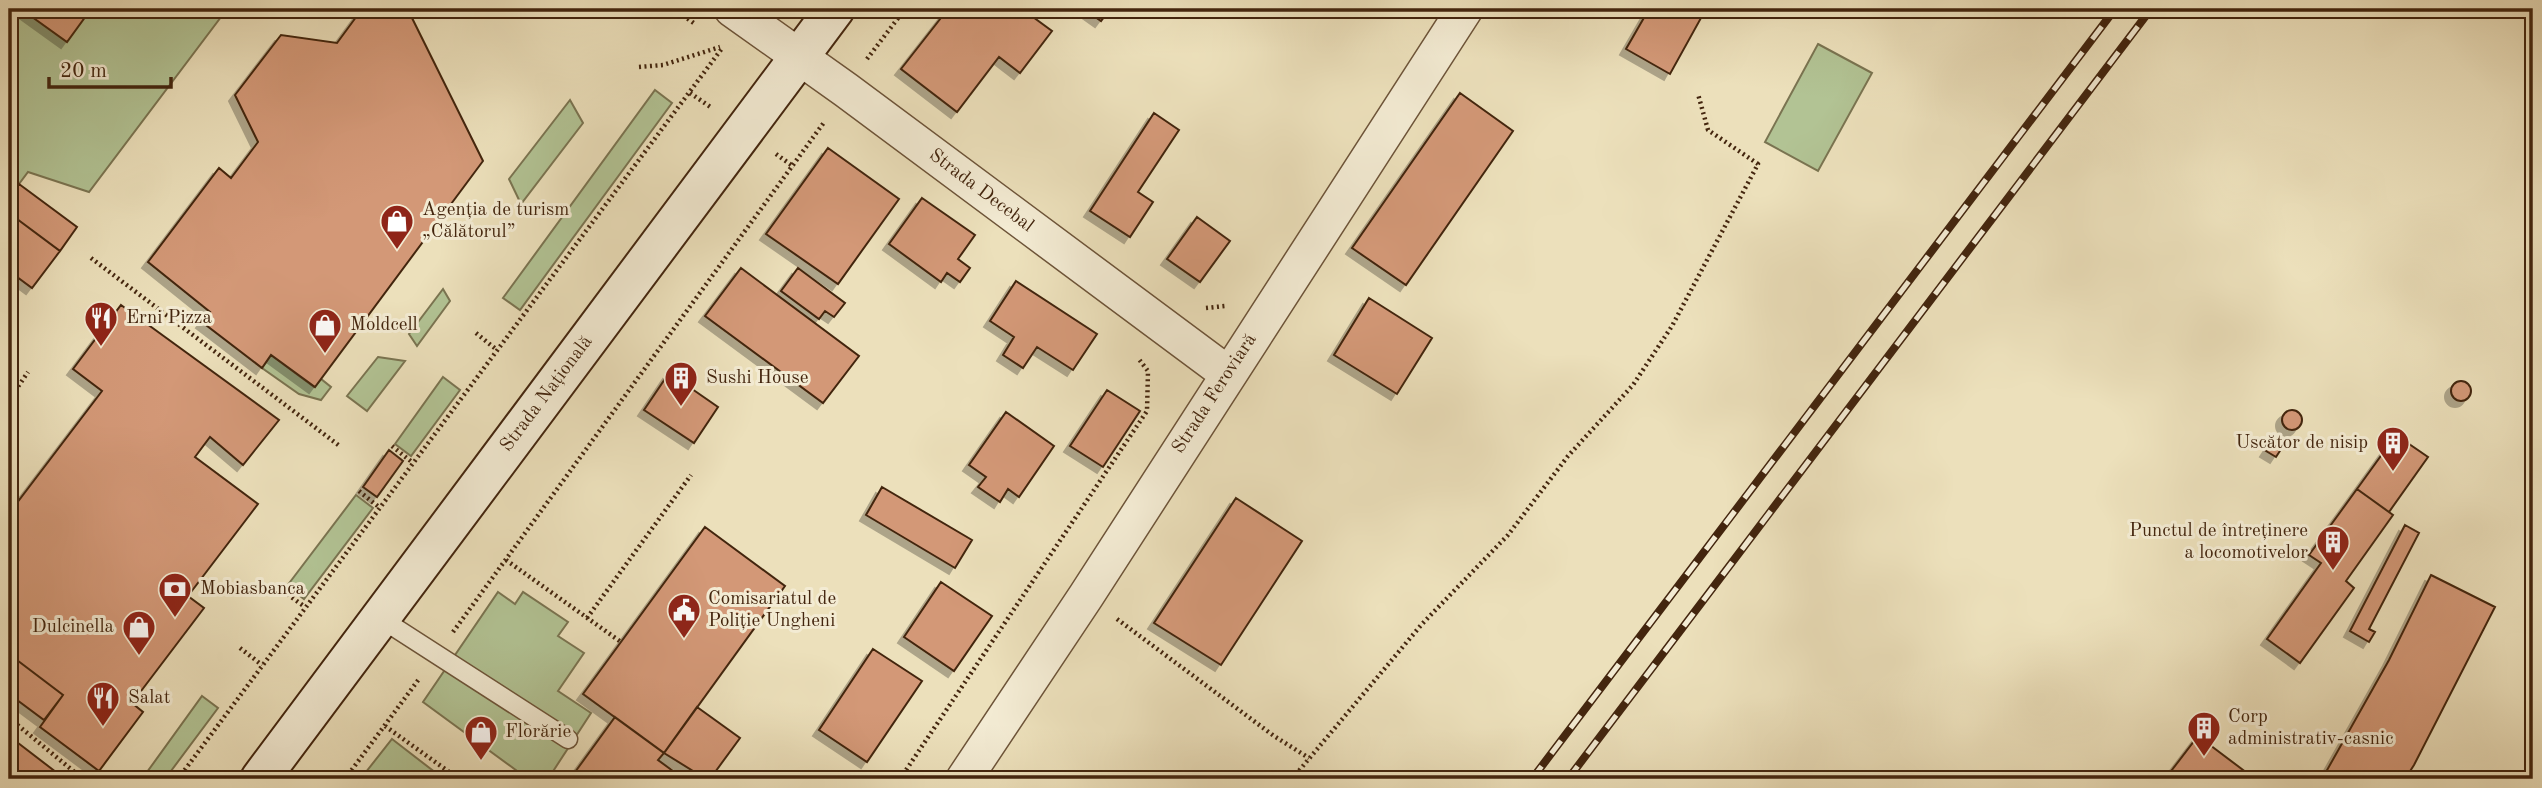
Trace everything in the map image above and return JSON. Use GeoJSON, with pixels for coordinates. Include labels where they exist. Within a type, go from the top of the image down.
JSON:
{"type":"FeatureCollection","features":[{"type":"Feature","properties":{"kind":"street","name":"Strada Decebal"},"geometry":{"type":"LineString","coordinates":[[732,9],[846,90],[1228,374]]}},
{"type":"Feature","properties":{"kind":"street","name":"Strada Feroviară"},"geometry":{"type":"LineString","coordinates":[[964,779],[1086,596],[1465,9]]}},
{"type":"Feature","properties":{"kind":"street","name":"Strada Națională"},"geometry":{"type":"LineString","coordinates":[[260,779],[829,16]]}},
{"type":"Feature","properties":{"kind":"lane"},"geometry":{"type":"LineString","coordinates":[[380,618],[568,739]]}},
{"type":"Feature","properties":{"kind":"path"},"geometry":{"type":"LineString","coordinates":[[345,779],[905,9]]}},
{"type":"Feature","properties":{"kind":"path"},"geometry":{"type":"LineString","coordinates":[[829,16],[868,58]]}},
{"type":"Feature","properties":{"kind":"path"},"geometry":{"type":"LineString","coordinates":[[178,779],[724,45],[663,65],[639,66]]}},
{"type":"Feature","properties":{"kind":"path"},"geometry":{"type":"LineString","coordinates":[[1292,779],[1422,624],[1508,535],[1568,456],[1633,386],[1672,326],[1758,164],[1708,130],[1698,94]]}},
{"type":"Feature","properties":{"kind":"path"},"geometry":{"type":"LineString","coordinates":[[825,121],[836,129]]}},
{"type":"Feature","properties":{"kind":"path"},"geometry":{"type":"LineString","coordinates":[[91,258],[341,447]]}},
{"type":"Feature","properties":{"kind":"path"},"geometry":{"type":"LineString","coordinates":[[1199,308],[1222,308],[1231,303]]}},
{"type":"Feature","properties":{"kind":"path"},"geometry":{"type":"LineString","coordinates":[[477,333],[497,350]]}},
{"type":"Feature","properties":{"kind":"path"},"geometry":{"type":"LineString","coordinates":[[900,779],[1147,411],[1148,371],[1136,355]]}},
{"type":"Feature","properties":{"kind":"path"},"geometry":{"type":"LineString","coordinates":[[9,400],[28,372]]}},
{"type":"Feature","properties":{"kind":"path"},"geometry":{"type":"LineString","coordinates":[[392,446],[413,463]]}},
{"type":"Feature","properties":{"kind":"path"},"geometry":{"type":"LineString","coordinates":[[587,618],[691,475]]}},
{"type":"Feature","properties":{"kind":"path"},"geometry":{"type":"LineString","coordinates":[[359,491],[380,508]]}},
{"type":"Feature","properties":{"kind":"path"},"geometry":{"type":"LineString","coordinates":[[506,560],[621,642]]}},
{"type":"Feature","properties":{"kind":"path"},"geometry":{"type":"LineString","coordinates":[[283,591],[305,607]]}},
{"type":"Feature","properties":{"kind":"path"},"geometry":{"type":"LineString","coordinates":[[1086,596],[1274,736],[1309,758]]}},
{"type":"Feature","properties":{"kind":"path"},"geometry":{"type":"LineString","coordinates":[[240,648],[262,665]]}},
{"type":"Feature","properties":{"kind":"path"},"geometry":{"type":"LineString","coordinates":[[9,718],[83,779]]}},
{"type":"Feature","properties":{"kind":"path"},"geometry":{"type":"LineString","coordinates":[[385,726],[456,778]]}},
{"type":"Feature","properties":{"kind":"green space"},"geometry":{"type":"Polygon","coordinates":[[[9,9],[227,9],[89,192],[28,172],[10,196],[9,9]]]}},
{"type":"Feature","properties":{"kind":"green space"},"geometry":{"type":"Polygon","coordinates":[[[1818,44],[1872,73],[1818,171],[1765,142],[1818,44]]]}},
{"type":"Feature","properties":{"kind":"green space"},"geometry":{"type":"Polygon","coordinates":[[[655,90],[672,103],[520,310],[503,298],[655,90]]]}},
{"type":"Feature","properties":{"kind":"green space"},"geometry":{"type":"Polygon","coordinates":[[[570,100],[583,123],[521,204],[509,179],[570,100]]]}},
{"type":"Feature","properties":{"kind":"green space"},"geometry":{"type":"Polygon","coordinates":[[[443,289],[450,301],[417,346],[409,334],[443,289]]]}},
{"type":"Feature","properties":{"kind":"green space"},"geometry":{"type":"Polygon","coordinates":[[[271,355],[314,387],[321,379],[331,387],[321,400],[299,394],[262,368],[271,355]]]}},
{"type":"Feature","properties":{"kind":"green space"},"geometry":{"type":"Polygon","coordinates":[[[378,357],[405,361],[367,411],[347,396],[378,357]]]}},
{"type":"Feature","properties":{"kind":"green space"},"geometry":{"type":"Polygon","coordinates":[[[443,377],[460,390],[411,456],[395,444],[443,377]]]}},
{"type":"Feature","properties":{"kind":"green space"},"geometry":{"type":"Polygon","coordinates":[[[356,495],[373,508],[304,599],[287,586],[356,495]]]}},
{"type":"Feature","properties":{"kind":"green space"},"geometry":{"type":"Polygon","coordinates":[[[498,592],[515,604],[523,592],[568,622],[558,636],[584,653],[558,691],[591,713],[548,779],[528,779],[423,702],[498,592]]]}},
{"type":"Feature","properties":{"kind":"green space"},"geometry":{"type":"Polygon","coordinates":[[[202,696],[218,708],[165,779],[142,779],[202,696]]]}},
{"type":"Feature","properties":{"kind":"green space"},"geometry":{"type":"Polygon","coordinates":[[[392,739],[436,773],[431,779],[362,777],[392,739]]]}},
{"type":"Feature","properties":{"kind":"building"},"geometry":{"type":"Polygon","coordinates":[[[21,9],[91,9],[67,42],[21,9]]]}},
{"type":"Feature","properties":{"kind":"building"},"geometry":{"type":"Polygon","coordinates":[[[362,9],[412,18],[483,161],[315,387],[271,355],[262,368],[202,322],[210,312],[148,262],[219,168],[231,178],[258,142],[235,95],[281,35],[337,43],[362,9]]]}},
{"type":"Feature","properties":{"kind":"building"},"geometry":{"type":"Polygon","coordinates":[[[948,9],[1022,9],[1052,31],[1020,73],[999,57],[957,112],[901,69],[948,9]]]}},
{"type":"Feature","properties":{"kind":"building"},"geometry":{"type":"Polygon","coordinates":[[[1084,9],[1110,9],[1101,21],[1084,9]]]}},
{"type":"Feature","properties":{"kind":"building"},"geometry":{"type":"Polygon","coordinates":[[[1649,9],[1685,9],[1701,18],[1670,74],[1626,49],[1649,9]]]}},
{"type":"Feature","properties":{"kind":"building"},"geometry":{"type":"Polygon","coordinates":[[[1460,93],[1513,131],[1406,285],[1352,248],[1460,93]]]}},
{"type":"Feature","properties":{"kind":"building"},"geometry":{"type":"Polygon","coordinates":[[[1154,113],[1179,130],[1138,192],[1153,202],[1130,237],[1090,211],[1154,113]]]}},
{"type":"Feature","properties":{"kind":"building"},"geometry":{"type":"Polygon","coordinates":[[[828,148],[899,199],[838,284],[766,234],[828,148]]]}},
{"type":"Feature","properties":{"kind":"building"},"geometry":{"type":"Polygon","coordinates":[[[19,184],[77,227],[60,251],[9,213],[9,198],[19,184]]]}},
{"type":"Feature","properties":{"kind":"building"},"geometry":{"type":"Polygon","coordinates":[[[922,198],[975,235],[958,259],[970,268],[960,282],[947,273],[941,282],[889,244],[922,198]]]}},
{"type":"Feature","properties":{"kind":"building"},"geometry":{"type":"Polygon","coordinates":[[[9,213],[60,251],[32,288],[9,271],[9,213]]]}},
{"type":"Feature","properties":{"kind":"building"},"geometry":{"type":"Polygon","coordinates":[[[1197,217],[1230,241],[1200,282],[1167,259],[1197,217]]]}},
{"type":"Feature","properties":{"kind":"building"},"geometry":{"type":"Polygon","coordinates":[[[741,268],[859,356],[823,403],[705,316],[741,268]]]}},
{"type":"Feature","properties":{"kind":"building"},"geometry":{"type":"Polygon","coordinates":[[[798,268],[845,303],[834,317],[825,311],[819,319],[781,291],[798,268]]]}},
{"type":"Feature","properties":{"kind":"building"},"geometry":{"type":"Polygon","coordinates":[[[1016,281],[1097,334],[1073,370],[1037,347],[1023,368],[1003,355],[1014,337],[990,321],[1016,281]]]}},
{"type":"Feature","properties":{"kind":"building"},"geometry":{"type":"Polygon","coordinates":[[[1369,298],[1432,338],[1397,394],[1334,355],[1369,298]]]}},
{"type":"Feature","properties":{"kind":"building"},"geometry":{"type":"Polygon","coordinates":[[[121,305],[279,420],[243,465],[210,437],[195,457],[258,504],[188,596],[204,608],[132,703],[143,712],[99,771],[40,727],[63,695],[9,654],[9,547],[14,539],[9,535],[9,505],[13,508],[102,391],[73,369],[121,305]]]}},
{"type":"Feature","properties":{"kind":"building","name":"Sushi House"},"geometry":{"type":"Polygon","coordinates":[[[669,373],[718,407],[694,443],[644,410],[669,373]]]}},
{"type":"Feature","properties":{"kind":"building"},"geometry":{"type":"Polygon","coordinates":[[[2461,381],[2468,384],[2471,391],[2468,398],[2461,401],[2454,398],[2451,391],[2454,384],[2461,381]]]}},
{"type":"Feature","properties":{"kind":"building"},"geometry":{"type":"Polygon","coordinates":[[[1107,390],[1140,411],[1103,467],[1070,446],[1107,390]]]}},
{"type":"Feature","properties":{"kind":"building"},"geometry":{"type":"Polygon","coordinates":[[[2292,410],[2299,413],[2302,420],[2299,427],[2292,430],[2285,427],[2282,420],[2285,413],[2292,410]]]}},
{"type":"Feature","properties":{"kind":"building"},"geometry":{"type":"Polygon","coordinates":[[[1006,412],[1054,446],[1019,497],[1008,489],[1000,502],[978,487],[986,477],[969,465],[1006,412]]]}},
{"type":"Feature","properties":{"kind":"building","name":"Uscător de nisip"},"geometry":{"type":"Polygon","coordinates":[[[2396,435],[2428,457],[2389,512],[2357,489],[2396,435]]]}},
{"type":"Feature","properties":{"kind":"building"},"geometry":{"type":"Polygon","coordinates":[[[2275,437],[2285,443],[2276,457],[2266,451],[2275,437]]]}},
{"type":"Feature","properties":{"kind":"building"},"geometry":{"type":"Polygon","coordinates":[[[389,450],[403,461],[377,497],[363,487],[389,450]]]}},
{"type":"Feature","properties":{"kind":"building"},"geometry":{"type":"Polygon","coordinates":[[[882,487],[972,540],[955,568],[866,515],[882,487]]]}},
{"type":"Feature","properties":{"kind":"building","name":"Punctul de întreținere a locomotivelor"},"geometry":{"type":"Polygon","coordinates":[[[2357,489],[2393,515],[2346,581],[2354,588],[2300,663],[2267,639],[2321,563],[2309,555],[2357,489]]]}},
{"type":"Feature","properties":{"kind":"building"},"geometry":{"type":"Polygon","coordinates":[[[1236,498],[1302,541],[1221,665],[1154,623],[1236,498]]]}},
{"type":"Feature","properties":{"kind":"building"},"geometry":{"type":"Polygon","coordinates":[[[2405,525],[2419,533],[2369,629],[2375,632],[2369,642],[2350,631],[2405,525]]]}},
{"type":"Feature","properties":{"kind":"building"},"geometry":{"type":"Polygon","coordinates":[[[705,527],[785,586],[664,753],[583,694],[705,527]]]}},
{"type":"Feature","properties":{"kind":"building"},"geometry":{"type":"Polygon","coordinates":[[[2431,575],[2495,607],[2414,765],[2405,779],[2322,779],[2389,660],[2431,575]]]}},
{"type":"Feature","properties":{"kind":"building"},"geometry":{"type":"Polygon","coordinates":[[[941,582],[992,616],[954,671],[904,637],[941,582]]]}},
{"type":"Feature","properties":{"kind":"building"},"geometry":{"type":"Polygon","coordinates":[[[873,649],[922,681],[867,762],[819,730],[873,649]]]}},
{"type":"Feature","properties":{"kind":"building"},"geometry":{"type":"Polygon","coordinates":[[[9,654],[63,695],[44,720],[9,694],[9,654]]]}},
{"type":"Feature","properties":{"kind":"building"},"geometry":{"type":"Polygon","coordinates":[[[697,707],[740,738],[710,779],[664,753],[697,707]]]}},
{"type":"Feature","properties":{"kind":"building"},"geometry":{"type":"Polygon","coordinates":[[[615,717],[664,753],[658,760],[684,779],[570,779],[615,717]]]}},
{"type":"Feature","properties":{"kind":"building"},"geometry":{"type":"Polygon","coordinates":[[[9,736],[65,779],[9,779],[9,736]]]}},
{"type":"Feature","properties":{"kind":"building","name":"Corp administrativ-casnic"},"geometry":{"type":"Polygon","coordinates":[[[2198,736],[2255,779],[2165,779],[2198,736]]]}},
{"type":"Feature","properties":{"kind":"railway"},"geometry":{"type":"LineString","coordinates":[[1532,779],[2115,9]]}},
{"type":"Feature","properties":{"kind":"railway"},"geometry":{"type":"LineString","coordinates":[[1568,779],[2151,9]]}},
{"type":"Feature","properties":{"kind":"place","name":"Agenția de turism „Călătorul”"},"geometry":{"type":"Point","coordinates":[397,251]}},
{"type":"Feature","properties":{"kind":"place","name":"Erni Pizza"},"geometry":{"type":"Point","coordinates":[101,348]}},
{"type":"Feature","properties":{"kind":"place","name":"Moldcell"},"geometry":{"type":"Point","coordinates":[325,355]}},
{"type":"Feature","properties":{"kind":"place","name":"Sushi House"},"geometry":{"type":"Point","coordinates":[681,408]}},
{"type":"Feature","properties":{"kind":"place","name":"Uscător de nisip"},"geometry":{"type":"Point","coordinates":[2393,473]}},
{"type":"Feature","properties":{"kind":"place","name":"Punctul de întreținere a locomotivelor"},"geometry":{"type":"Point","coordinates":[2333,572]}},
{"type":"Feature","properties":{"kind":"place","name":"Mobiasbanca"},"geometry":{"type":"Point","coordinates":[175,619]}},
{"type":"Feature","properties":{"kind":"place","name":"Comisariatul de Poliție Ungheni"},"geometry":{"type":"Point","coordinates":[684,640]}},
{"type":"Feature","properties":{"kind":"place","name":"Dulcinella"},"geometry":{"type":"Point","coordinates":[139,657]}},
{"type":"Feature","properties":{"kind":"place","name":"Salat"},"geometry":{"type":"Point","coordinates":[103,728]}},
{"type":"Feature","properties":{"kind":"place","name":"Corp administrativ-casnic"},"geometry":{"type":"Point","coordinates":[2204,758]}},
{"type":"Feature","properties":{"kind":"place","name":"Florărie"},"geometry":{"type":"Point","coordinates":[481,762]}}]}
